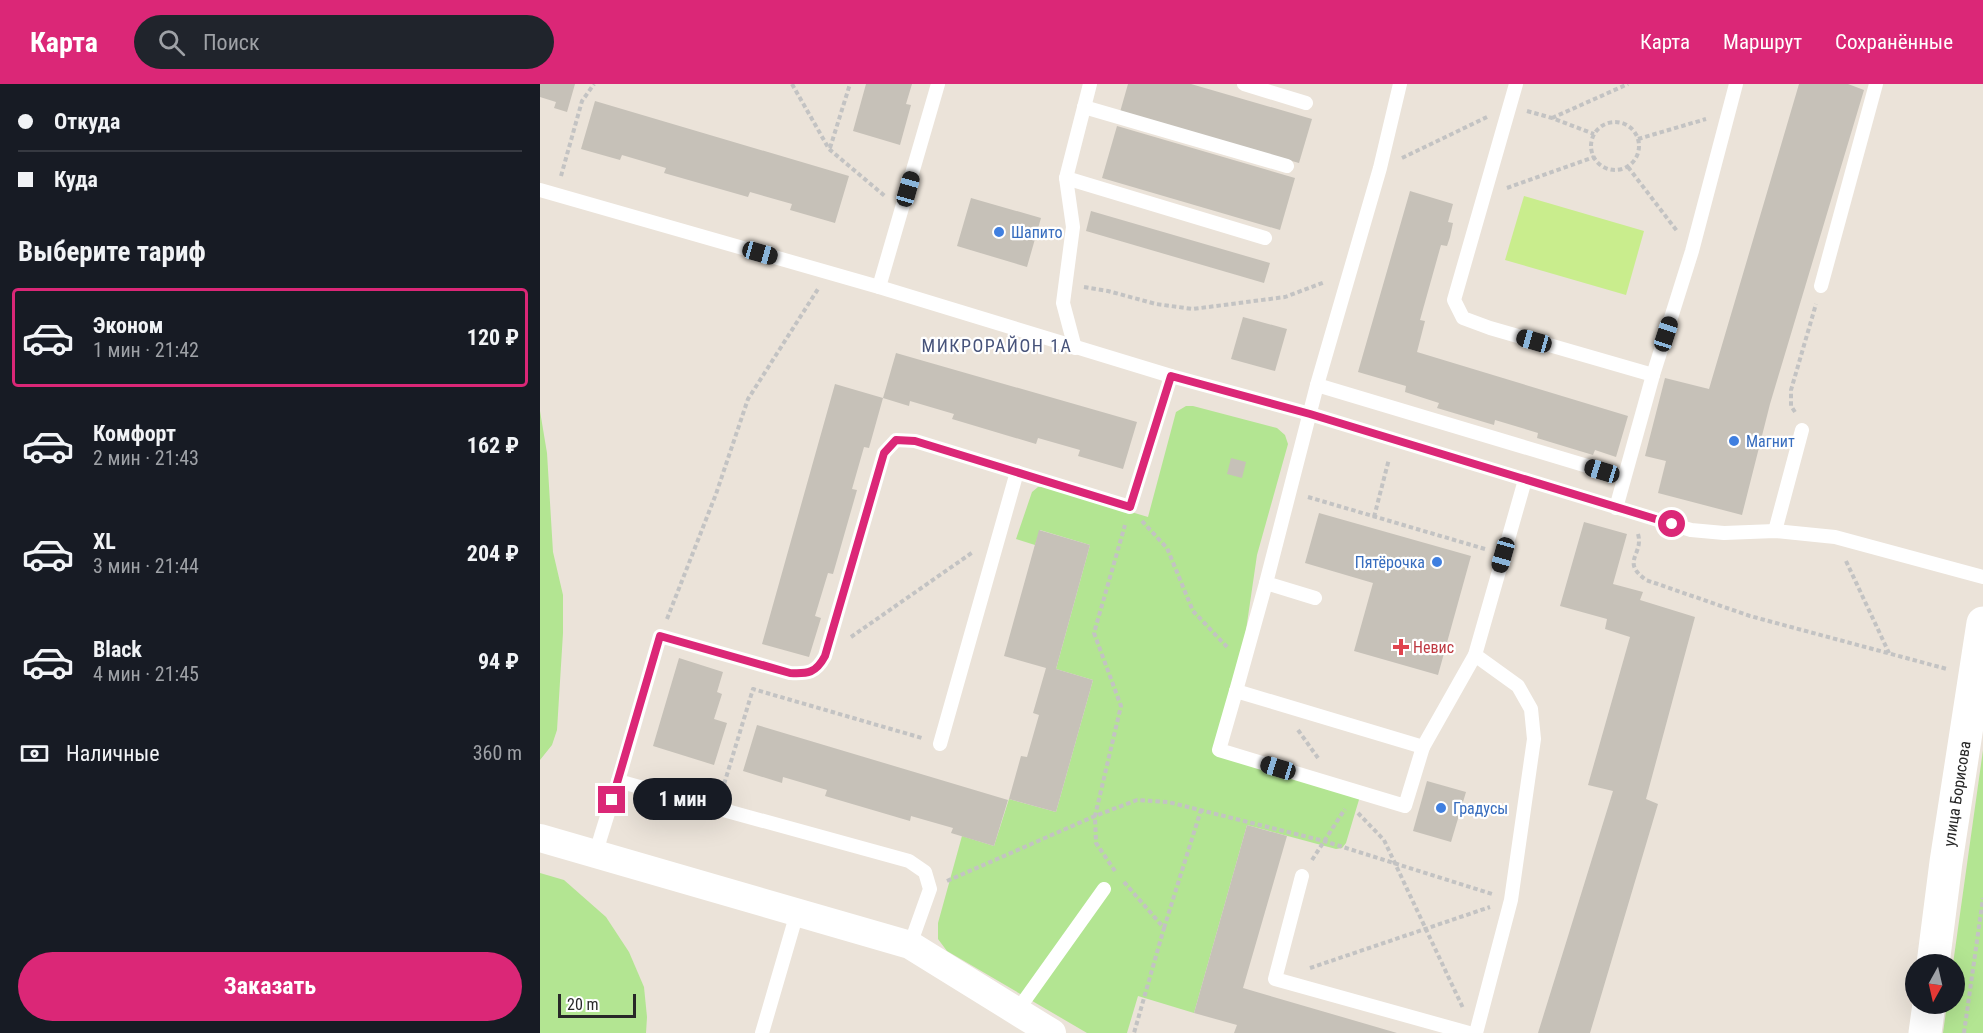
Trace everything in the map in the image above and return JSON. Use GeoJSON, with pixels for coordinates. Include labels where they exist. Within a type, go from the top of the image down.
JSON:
{"type":"FeatureCollection","features":[{"type":"Feature","properties":{"kind":"street","name":"улица Борисова"},"geometry":{"type":"LineString","coordinates":[[1935,954],[1946,862],[1983,623]]}},
{"type":"Feature","properties":{"kind":"street"},"geometry":{"type":"LineString","coordinates":[[540,838],[910,945],[1052,1033]]}},
{"type":"Feature","properties":{"kind":"street"},"geometry":{"type":"LineString","coordinates":[[1925,1033],[1928,1014]]}},
{"type":"Feature","properties":{"kind":"lane"},"geometry":{"type":"LineString","coordinates":[[879,287],[938,84]]}},
{"type":"Feature","properties":{"kind":"lane"},"geometry":{"type":"LineString","coordinates":[[1074,348],[1063,303],[1073,227],[1066,178],[1090,84]]}},
{"type":"Feature","properties":{"kind":"lane"},"geometry":{"type":"LineString","coordinates":[[1244,84],[1306,103]]}},
{"type":"Feature","properties":{"kind":"lane"},"geometry":{"type":"LineString","coordinates":[[1400,84],[1380,168],[1317,385],[1266,583],[1219,750],[1405,806],[1423,747],[1475,655],[1525,480]]}},
{"type":"Feature","properties":{"kind":"lane"},"geometry":{"type":"LineString","coordinates":[[1516,84],[1454,300],[1463,318],[1653,375]]}},
{"type":"Feature","properties":{"kind":"lane"},"geometry":{"type":"LineString","coordinates":[[1616,508],[1653,375],[1692,251],[1736,84]]}},
{"type":"Feature","properties":{"kind":"lane"},"geometry":{"type":"LineString","coordinates":[[1821,286],[1876,84]]}},
{"type":"Feature","properties":{"kind":"lane"},"geometry":{"type":"LineString","coordinates":[[1084,107],[1287,166]]}},
{"type":"Feature","properties":{"kind":"lane"},"geometry":{"type":"LineString","coordinates":[[1066,178],[1265,238]]}},
{"type":"Feature","properties":{"kind":"lane"},"geometry":{"type":"LineString","coordinates":[[540,190],[879,287],[1074,348],[1310,414],[1691,530],[1724,533],[1775,531],[1835,537],[1983,577]]}},
{"type":"Feature","properties":{"kind":"lane"},"geometry":{"type":"LineString","coordinates":[[596,855],[660,636],[790,673],[807,674],[820,665],[825,656],[884,453],[896,440],[915,441],[1130,507],[1171,376]]}},
{"type":"Feature","properties":{"kind":"lane"},"geometry":{"type":"LineString","coordinates":[[1317,385],[1624,477]]}},
{"type":"Feature","properties":{"kind":"lane"},"geometry":{"type":"LineString","coordinates":[[1775,531],[1802,430]]}},
{"type":"Feature","properties":{"kind":"lane"},"geometry":{"type":"LineString","coordinates":[[940,744],[1017,472]]}},
{"type":"Feature","properties":{"kind":"lane"},"geometry":{"type":"LineString","coordinates":[[1266,583],[1315,598]]}},
{"type":"Feature","properties":{"kind":"lane"},"geometry":{"type":"LineString","coordinates":[[1475,655],[1518,686],[1531,709],[1534,739],[1511,900],[1476,1033]]}},
{"type":"Feature","properties":{"kind":"lane"},"geometry":{"type":"LineString","coordinates":[[1236,691],[1423,747]]}},
{"type":"Feature","properties":{"kind":"lane"},"geometry":{"type":"LineString","coordinates":[[618,781],[909,861],[925,872],[930,889],[910,945]]}},
{"type":"Feature","properties":{"kind":"lane"},"geometry":{"type":"LineString","coordinates":[[1302,876],[1275,979],[1469,1033]]}},
{"type":"Feature","properties":{"kind":"lane"},"geometry":{"type":"LineString","coordinates":[[1017,1011],[1104,889]]}},
{"type":"Feature","properties":{"kind":"lane"},"geometry":{"type":"LineString","coordinates":[[762,1033],[797,913]]}},
{"type":"Feature","properties":{"kind":"path"},"geometry":{"type":"LineString","coordinates":[[556,194],[582,101],[594,84]]}},
{"type":"Feature","properties":{"kind":"path"},"geometry":{"type":"LineString","coordinates":[[792,84],[829,149],[902,210]]}},
{"type":"Feature","properties":{"kind":"path"},"geometry":{"type":"LineString","coordinates":[[829,149],[850,84]]}},
{"type":"Feature","properties":{"kind":"path"},"geometry":{"type":"LineString","coordinates":[[1552,118],[1628,84]]}},
{"type":"Feature","properties":{"kind":"path"},"geometry":{"type":"LineString","coordinates":[[1380,168],[1510,106],[1552,118],[1594,134]]}},
{"type":"Feature","properties":{"kind":"path"},"geometry":{"type":"LineString","coordinates":[[1638,139],[1730,112]]}},
{"type":"Feature","properties":{"kind":"path"},"geometry":{"type":"LineString","coordinates":[[1622,123],[1635,132],[1638,139],[1638,155],[1628,167],[1613,171],[1599,164],[1594,157],[1592,142],[1594,134],[1606,124],[1622,123]]}},
{"type":"Feature","properties":{"kind":"path"},"geometry":{"type":"LineString","coordinates":[[1484,196],[1594,157]]}},
{"type":"Feature","properties":{"kind":"path"},"geometry":{"type":"LineString","coordinates":[[1628,167],[1692,251]]}},
{"type":"Feature","properties":{"kind":"path"},"geometry":{"type":"LineString","coordinates":[[660,636],[716,494],[748,399],[829,273]]}},
{"type":"Feature","properties":{"kind":"path"},"geometry":{"type":"LineString","coordinates":[[1066,284],[1107,291],[1156,304],[1193,309],[1285,297],[1349,273]]}},
{"type":"Feature","properties":{"kind":"path"},"geometry":{"type":"LineString","coordinates":[[807,286],[829,293]]}},
{"type":"Feature","properties":{"kind":"path"},"geometry":{"type":"LineString","coordinates":[[1802,430],[1802,423],[1791,406],[1791,390],[1821,286]]}},
{"type":"Feature","properties":{"kind":"path"},"geometry":{"type":"LineString","coordinates":[[1374,517],[1389,457],[1400,460]]}},
{"type":"Feature","properties":{"kind":"path"},"geometry":{"type":"LineString","coordinates":[[1290,492],[1503,555]]}},
{"type":"Feature","properties":{"kind":"path"},"geometry":{"type":"LineString","coordinates":[[1130,507],[1094,633],[1121,706],[1095,816],[1096,843],[1114,870],[1164,928]]}},
{"type":"Feature","properties":{"kind":"path"},"geometry":{"type":"LineString","coordinates":[[1635,529],[1639,540],[1632,563],[1636,573],[1646,580],[1750,616],[1975,677]]}},
{"type":"Feature","properties":{"kind":"path"},"geometry":{"type":"LineString","coordinates":[[825,656],[998,535]]}},
{"type":"Feature","properties":{"kind":"path"},"geometry":{"type":"LineString","coordinates":[[1835,537],[1889,653]]}},
{"type":"Feature","properties":{"kind":"path"},"geometry":{"type":"LineString","coordinates":[[717,807],[753,689],[940,744]]}},
{"type":"Feature","properties":{"kind":"path"},"geometry":{"type":"LineString","coordinates":[[930,889],[1095,816],[1137,800],[1168,802],[1324,841],[1511,900]]}},
{"type":"Feature","properties":{"kind":"path"},"geometry":{"type":"LineString","coordinates":[[1302,876],[1349,803]]}},
{"type":"Feature","properties":{"kind":"path"},"geometry":{"type":"LineString","coordinates":[[1134,1033],[1201,810]]}},
{"type":"Feature","properties":{"kind":"path"},"geometry":{"type":"LineString","coordinates":[[1964,1033],[1983,898]]}},
{"type":"Feature","properties":{"kind":"path"},"geometry":{"type":"LineString","coordinates":[[1275,979],[1511,900]]}},
{"type":"Feature","properties":{"kind":"green space"},"geometry":{"type":"Polygon","coordinates":[[[1524,196],[1644,231],[1626,295],[1505,260],[1524,196]]]}},
{"type":"Feature","properties":{"kind":"green space"},"geometry":{"type":"Polygon","coordinates":[[[1186,406],[1277,428],[1285,435],[1288,444],[1257,555],[1245,637],[1219,750],[1361,793],[1346,843],[1342,848],[1336,849],[1247,825],[1194,1013],[1138,996],[1127,1033],[1087,1033],[947,951],[938,939],[938,923],[962,836],[994,846],[1009,799],[1056,812],[1093,680],[1056,669],[1090,545],[1040,530],[1035,545],[1016,539],[1032,492],[1038,487],[1048,487],[1148,517],[1176,412],[1186,406]]]}},
{"type":"Feature","properties":{"kind":"green space"},"geometry":{"type":"Polygon","coordinates":[[[540,411],[547,453],[553,552],[563,595],[563,633],[557,730],[552,745],[540,760],[540,411]]]}},
{"type":"Feature","properties":{"kind":"green space"},"geometry":{"type":"Polygon","coordinates":[[[1983,750],[1983,1033],[1943,1033],[1946,1014],[1965,1014],[1965,954],[1954,954],[1983,750]]]}},
{"type":"Feature","properties":{"kind":"green space"},"geometry":{"type":"Polygon","coordinates":[[[540,873],[564,880],[606,917],[629,952],[644,987],[646,1033],[540,1033],[540,873]]]}},
{"type":"Feature","properties":{"kind":"building"},"geometry":{"type":"Polygon","coordinates":[[[540,84],[575,84],[567,112],[554,108],[556,102],[540,97],[540,84]]]}},
{"type":"Feature","properties":{"kind":"building"},"geometry":{"type":"Polygon","coordinates":[[[866,84],[912,84],[906,104],[911,105],[900,145],[853,131],[866,84]]]}},
{"type":"Feature","properties":{"kind":"building"},"geometry":{"type":"Polygon","coordinates":[[[1128,84],[1191,84],[1312,119],[1299,163],[1120,112],[1128,84]]]}},
{"type":"Feature","properties":{"kind":"building"},"geometry":{"type":"Polygon","coordinates":[[[1799,84],[1848,84],[1864,90],[1770,404],[1742,515],[1658,493],[1666,461],[1645,456],[1665,378],[1709,389],[1799,84]]]}},
{"type":"Feature","properties":{"kind":"building"},"geometry":{"type":"Polygon","coordinates":[[[595,101],[849,176],[835,223],[790,210],[792,204],[750,192],[748,197],[664,173],[666,168],[622,155],[620,160],[581,149],[595,101]]]}},
{"type":"Feature","properties":{"kind":"building"},"geometry":{"type":"Polygon","coordinates":[[[1117,126],[1295,178],[1280,230],[1102,178],[1117,126]]]}},
{"type":"Feature","properties":{"kind":"building"},"geometry":{"type":"Polygon","coordinates":[[[1410,191],[1453,204],[1448,222],[1453,223],[1450,237],[1447,246],[1441,245],[1420,320],[1425,321],[1417,352],[1628,416],[1616,457],[1595,450],[1593,455],[1537,438],[1538,433],[1495,420],[1494,425],[1437,408],[1439,403],[1405,392],[1406,386],[1358,372],[1410,191]]]}},
{"type":"Feature","properties":{"kind":"building","name":"Шапито"},"geometry":{"type":"Polygon","coordinates":[[[971,198],[1041,218],[1027,267],[957,246],[971,198]]]}},
{"type":"Feature","properties":{"kind":"building"},"geometry":{"type":"Polygon","coordinates":[[[1091,211],[1270,263],[1264,283],[1086,231],[1091,211]]]}},
{"type":"Feature","properties":{"kind":"building"},"geometry":{"type":"Polygon","coordinates":[[[1243,317],[1287,329],[1275,371],[1231,359],[1243,317]]]}},
{"type":"Feature","properties":{"kind":"building"},"geometry":{"type":"Polygon","coordinates":[[[896,353],[1137,422],[1123,469],[1078,456],[1080,450],[1038,438],[1036,444],[952,419],[954,414],[910,401],[909,406],[883,398],[896,353]]]}},
{"type":"Feature","properties":{"kind":"building"},"geometry":{"type":"Polygon","coordinates":[[[835,384],[883,398],[869,448],[864,447],[852,489],[857,490],[833,574],[828,573],[815,616],[821,618],[809,657],[762,644],[835,384]]]}},
{"type":"Feature","properties":{"kind":"building"},"geometry":{"type":"Polygon","coordinates":[[[1231,458],[1246,462],[1242,478],[1227,474],[1231,458]]]}},
{"type":"Feature","properties":{"kind":"building"},"geometry":{"type":"Polygon","coordinates":[[[1319,513],[1471,556],[1438,675],[1354,651],[1373,583],[1305,563],[1319,513]]]}},
{"type":"Feature","properties":{"kind":"building"},"geometry":{"type":"Polygon","coordinates":[[[1584,522],[1627,534],[1613,584],[1643,592],[1640,600],[1695,617],[1646,799],[1658,804],[1590,1033],[1538,1033],[1613,791],[1588,785],[1630,637],[1605,629],[1607,619],[1560,606],[1584,522]]]}},
{"type":"Feature","properties":{"kind":"building"},"geometry":{"type":"Polygon","coordinates":[[[1039,530],[1090,545],[1056,669],[1093,680],[1056,812],[1009,799],[1021,756],[1027,757],[1039,715],[1033,713],[1046,668],[1004,656],[1039,530]]]}},
{"type":"Feature","properties":{"kind":"building"},"geometry":{"type":"Polygon","coordinates":[[[679,658],[723,672],[717,692],[722,694],[714,719],[727,723],[714,765],[653,746],[679,658]]]}},
{"type":"Feature","properties":{"kind":"building"},"geometry":{"type":"Polygon","coordinates":[[[757,725],[1008,800],[994,846],[951,833],[953,828],[911,816],[910,821],[825,796],[827,790],[783,777],[782,783],[743,771],[757,725]]]}},
{"type":"Feature","properties":{"kind":"building"},"geometry":{"type":"Polygon","coordinates":[[[1427,781],[1466,792],[1451,842],[1413,831],[1427,781]]]}},
{"type":"Feature","properties":{"kind":"building"},"geometry":{"type":"Polygon","coordinates":[[[1247,825],[1287,836],[1243,988],[1397,1033],[1234,1033],[1237,1025],[1194,1013],[1247,825]]]}},
{"type":"Feature","properties":{"kind":"place","name":"Шапито"},"geometry":{"type":"Point","coordinates":[999,232]}},
{"type":"Feature","properties":{"kind":"place","name":"Магнит"},"geometry":{"type":"Point","coordinates":[1734,441]}},
{"type":"Feature","properties":{"kind":"place","name":"Пятёрочка"},"geometry":{"type":"Point","coordinates":[1437,562]}},
{"type":"Feature","properties":{"kind":"place","name":"Невис"},"geometry":{"type":"Point","coordinates":[1401,647]}},
{"type":"Feature","properties":{"kind":"place","name":"Градусы"},"geometry":{"type":"Point","coordinates":[1441,808]}},
{"type":"Feature","properties":{"kind":"district","name":"МИКРОРАЙОН 1А"},"geometry":{"type":"Point","coordinates":[997,345]}},
{"type":"Feature","properties":{"kind":"route"},"geometry":{"type":"LineString","coordinates":[[612,800],[660,636],[790,673],[807,674],[820,665],[825,656],[884,453],[896,440],[915,441],[1130,507],[1171,376],[1310,414],[1672,524]]}}]}
